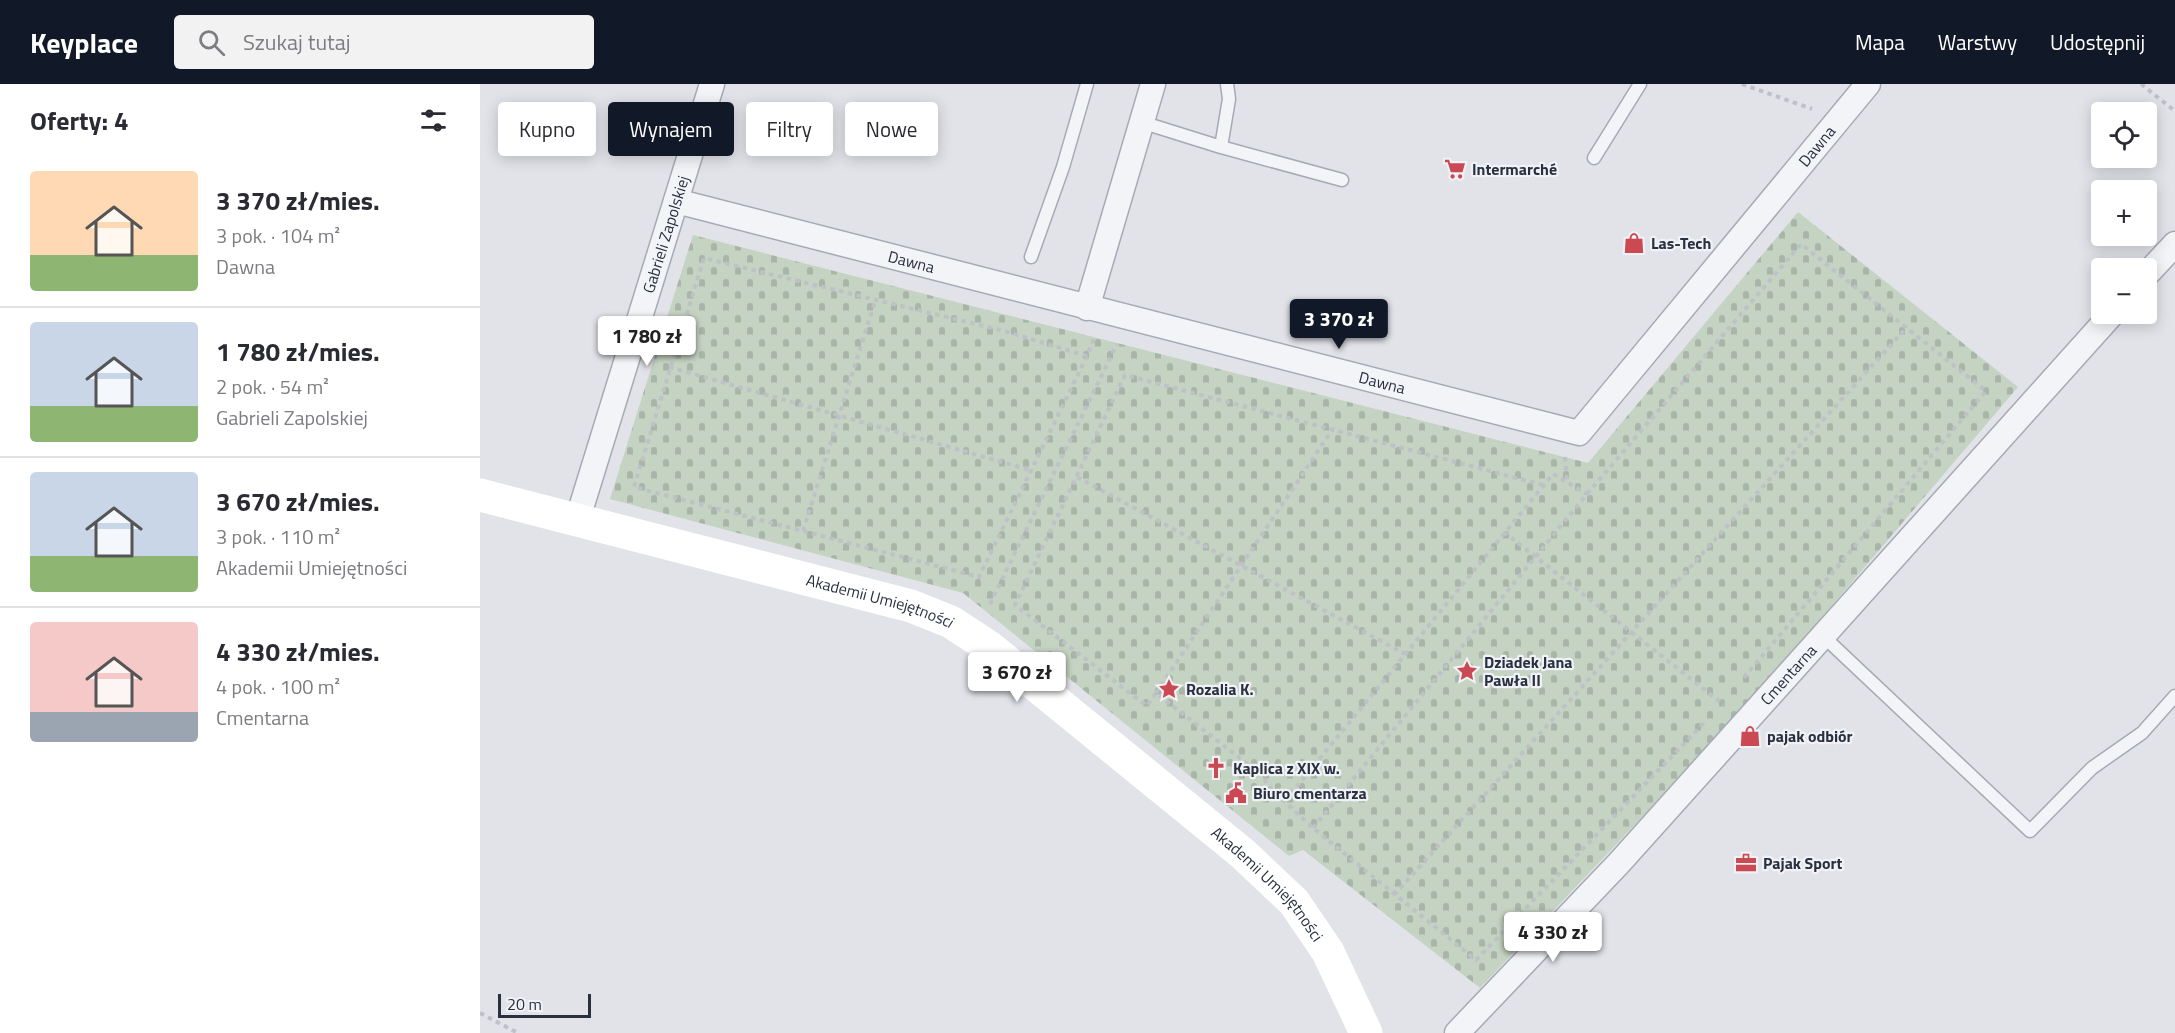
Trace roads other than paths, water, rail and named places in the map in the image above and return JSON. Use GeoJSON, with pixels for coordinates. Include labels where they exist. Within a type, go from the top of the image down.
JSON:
{"type":"FeatureCollection","features":[{"type":"Feature","properties":{"kind":"street","name":"Gabrieli Zapolskiej"},"geometry":{"type":"LineString","coordinates":[[577,521],[712,84]]}},
{"type":"Feature","properties":{"kind":"street"},"geometry":{"type":"LineString","coordinates":[[1087,308],[1153,84]]}},
{"type":"Feature","properties":{"kind":"street","name":"Dawna"},"geometry":{"type":"LineString","coordinates":[[676,201],[1579,433],[1868,84]]}},
{"type":"Feature","properties":{"kind":"street"},"geometry":{"type":"LineString","coordinates":[[2157,264],[2175,244]]}},
{"type":"Feature","properties":{"kind":"street","name":"Cmentarna"},"geometry":{"type":"LineString","coordinates":[[1457,1033],[1619,863],[2103,324]]}},
{"type":"Feature","properties":{"kind":"street","name":"Akademii Umiejętności"},"geometry":{"type":"LineString","coordinates":[[480,495],[911,606],[951,622],[989,647],[1224,838],[1294,902],[1328,952],[1366,1033]]}},
{"type":"Feature","properties":{"kind":"lane"},"geometry":{"type":"LineString","coordinates":[[1031,257],[1063,167],[1087,84]]}},
{"type":"Feature","properties":{"kind":"lane"},"geometry":{"type":"LineString","coordinates":[[1221,147],[1229,99],[1227,84]]}},
{"type":"Feature","properties":{"kind":"lane"},"geometry":{"type":"LineString","coordinates":[[1594,158],[1640,84]]}},
{"type":"Feature","properties":{"kind":"lane"},"geometry":{"type":"LineString","coordinates":[[1141,122],[1221,147],[1342,180]]}},
{"type":"Feature","properties":{"kind":"lane"},"geometry":{"type":"LineString","coordinates":[[1823,636],[2030,831],[2092,768],[2142,733],[2175,696]]}},
{"type":"Feature","properties":{"kind":"place","name":"Intermarché"},"geometry":{"type":"Point","coordinates":[1455,169]}},
{"type":"Feature","properties":{"kind":"place","name":"Las-Tech"},"geometry":{"type":"Point","coordinates":[1634,243]}},
{"type":"Feature","properties":{"kind":"place","name":"Dziadek Jana Pawła II"},"geometry":{"type":"Point","coordinates":[1467,671]}},
{"type":"Feature","properties":{"kind":"place","name":"Rozalia K."},"geometry":{"type":"Point","coordinates":[1169,689]}},
{"type":"Feature","properties":{"kind":"place","name":"pajak odbiór"},"geometry":{"type":"Point","coordinates":[1750,736]}},
{"type":"Feature","properties":{"kind":"place","name":"Kaplica z XIX w."},"geometry":{"type":"Point","coordinates":[1216,768]}},
{"type":"Feature","properties":{"kind":"place","name":"Biuro cmentarza"},"geometry":{"type":"Point","coordinates":[1236,793]}},
{"type":"Feature","properties":{"kind":"place","name":"Pajak Sport"},"geometry":{"type":"Point","coordinates":[1746,863]}}]}
